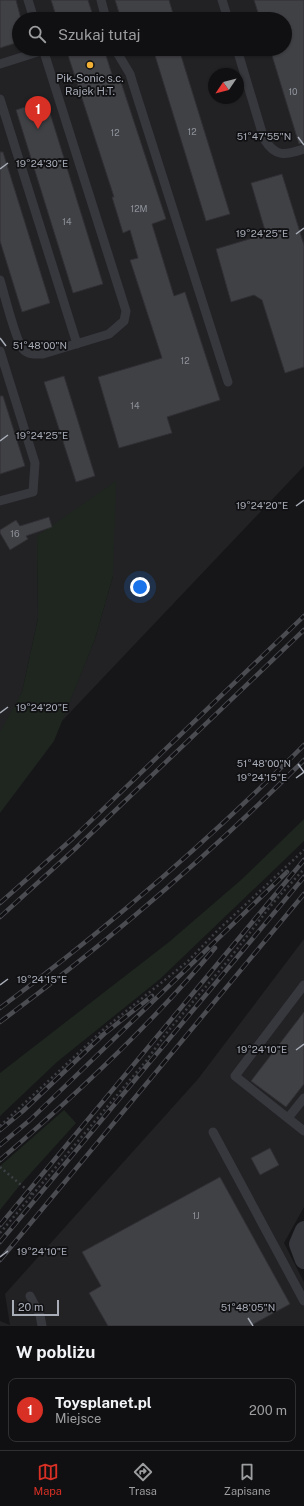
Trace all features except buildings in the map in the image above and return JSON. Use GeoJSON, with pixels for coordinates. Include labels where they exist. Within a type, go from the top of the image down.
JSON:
{"type":"FeatureCollection","features":[{"type":"Feature","properties":{"kind":"street"},"geometry":{"type":"LineString","coordinates":[[304,1230],[298,1244],[304,1260]]}},
{"type":"Feature","properties":{"kind":"lane"},"geometry":{"type":"LineString","coordinates":[[28,0],[32,12]]}},
{"type":"Feature","properties":{"kind":"lane"},"geometry":{"type":"LineString","coordinates":[[101,0],[104,12]]}},
{"type":"Feature","properties":{"kind":"lane"},"geometry":{"type":"LineString","coordinates":[[222,0],[226,12]]}},
{"type":"Feature","properties":{"kind":"lane"},"geometry":{"type":"LineString","coordinates":[[0,64],[23,56]]}},
{"type":"Feature","properties":{"kind":"lane"},"geometry":{"type":"LineString","coordinates":[[0,280],[23,349],[32,355],[43,354],[109,334],[124,321],[126,312],[45,56]]}},
{"type":"Feature","properties":{"kind":"lane"},"geometry":{"type":"LineString","coordinates":[[119,56],[130,74],[228,382]]}},
{"type":"Feature","properties":{"kind":"lane"},"geometry":{"type":"LineString","coordinates":[[239,56],[264,139],[269,147],[278,153],[287,154],[304,149]]}},
{"type":"Feature","properties":{"kind":"lane"},"geometry":{"type":"LineString","coordinates":[[0,99],[77,344]]}},
{"type":"Feature","properties":{"kind":"lane"},"geometry":{"type":"LineString","coordinates":[[0,351],[35,463],[33,492],[0,501]]}},
{"type":"Feature","properties":{"kind":"lane"},"geometry":{"type":"LineString","coordinates":[[304,985],[235,1076],[304,1131]]}},
{"type":"Feature","properties":{"kind":"lane"},"geometry":{"type":"LineString","coordinates":[[288,1118],[304,1098]]}},
{"type":"Feature","properties":{"kind":"lane"},"geometry":{"type":"LineString","coordinates":[[213,1132],[304,1301]]}},
{"type":"Feature","properties":{"kind":"lane"},"geometry":{"type":"LineString","coordinates":[[30,1296],[40,1315],[42,1326]]}},
{"type":"Feature","properties":{"kind":"path"},"geometry":{"type":"LineString","coordinates":[[0,1126],[104,1029],[187,962],[218,930],[304,850]]}},
{"type":"Feature","properties":{"kind":"path"},"geometry":{"type":"LineString","coordinates":[[0,1233],[146,1062],[168,1031],[226,964],[273,903],[304,869]]}},
{"type":"Feature","properties":{"kind":"path"},"geometry":{"type":"LineString","coordinates":[[0,1168],[33,1195]]}},
{"type":"Feature","properties":{"kind":"shaded area"},"geometry":{"type":"Polygon","coordinates":[[[0,0],[304,0],[304,466],[61,722],[95,639],[113,576],[37,536],[38,618],[22,692],[0,742],[0,0]]]}},
{"type":"Feature","properties":{"kind":"shaded area"},"geometry":{"type":"Polygon","coordinates":[[[116,481],[113,576],[95,639],[54,741],[0,813],[0,732],[22,692],[38,618],[37,536],[116,481]]]}},
{"type":"Feature","properties":{"kind":"shaded area"},"geometry":{"type":"Polygon","coordinates":[[[304,819],[304,841],[160,979],[57,1062],[0,1116],[0,1073],[169,942],[241,880],[304,819]]]}},
{"type":"Feature","properties":{"kind":"shaded area"},"geometry":{"type":"Polygon","coordinates":[[[304,939],[304,1207],[284,1243],[304,1282],[304,1326],[0,1326],[0,1321],[10,1325],[5,1294],[198,1079],[304,939]]]}},
{"type":"Feature","properties":{"kind":"shaded area"},"geometry":{"type":"Polygon","coordinates":[[[64,1110],[76,1123],[20,1185],[0,1210],[0,1166],[64,1110]]]}},
{"type":"Feature","properties":{"kind":"railway"},"geometry":{"type":"LineString","coordinates":[[0,903],[72,839],[304,616]]}},
{"type":"Feature","properties":{"kind":"railway"},"geometry":{"type":"LineString","coordinates":[[0,917],[76,848],[304,630]]}},
{"type":"Feature","properties":{"kind":"railway"},"geometry":{"type":"LineString","coordinates":[[0,1008],[119,915],[195,849],[304,745]]}},
{"type":"Feature","properties":{"kind":"railway"},"geometry":{"type":"LineString","coordinates":[[0,1022],[80,961],[157,897],[232,830],[304,760]]}},
{"type":"Feature","properties":{"kind":"railway"},"geometry":{"type":"LineString","coordinates":[[0,1225],[304,860]]}},
{"type":"Feature","properties":{"kind":"railway"},"geometry":{"type":"LineString","coordinates":[[0,1145],[30,1120],[287,872]]}},
{"type":"Feature","properties":{"kind":"railway"},"geometry":{"type":"LineString","coordinates":[[0,1242],[304,877]]}},
{"type":"Feature","properties":{"kind":"railway"},"geometry":{"type":"LineString","coordinates":[[0,1260],[304,894]]}},
{"type":"Feature","properties":{"kind":"railway"},"geometry":{"type":"LineString","coordinates":[[0,1160],[85,1085],[139,1032],[191,977],[215,948]]}},
{"type":"Feature","properties":{"kind":"railway"},"geometry":{"type":"LineString","coordinates":[[0,1130],[23,1111],[104,1034],[152,996]]}},
{"type":"Feature","properties":{"kind":"place","name":"Pik-Sonic s.c. Rajek H.T."},"geometry":{"type":"Point","coordinates":[90,65]}},
{"type":"Feature","properties":{"kind":"place","name":"Toysplanet.pl"},"geometry":{"type":"Point","coordinates":[38,129]}}]}
